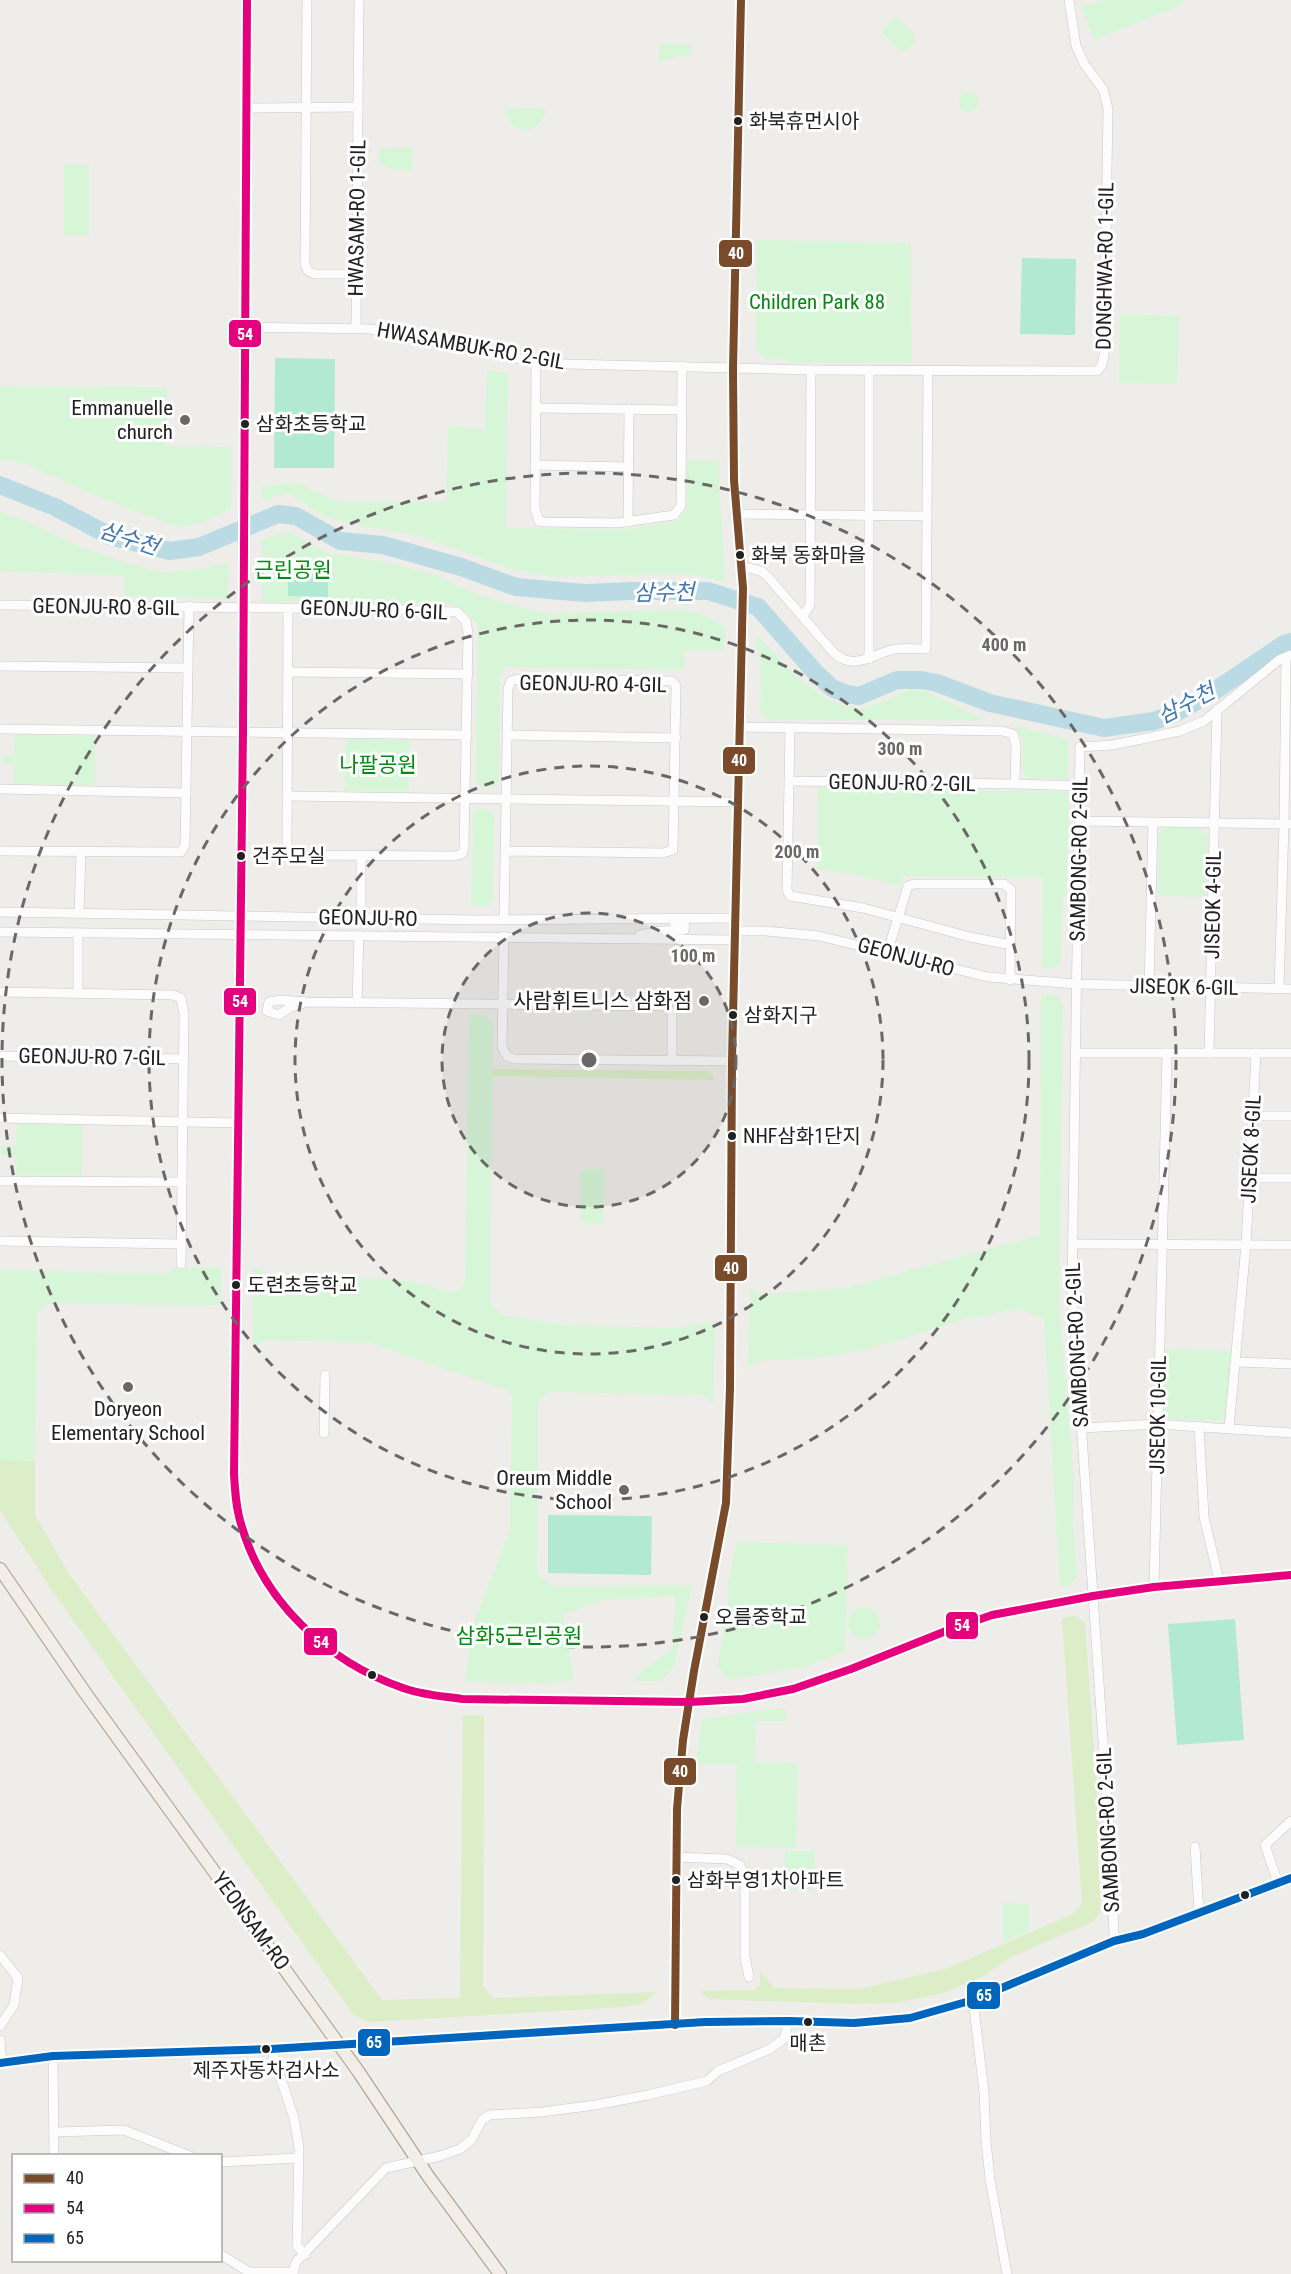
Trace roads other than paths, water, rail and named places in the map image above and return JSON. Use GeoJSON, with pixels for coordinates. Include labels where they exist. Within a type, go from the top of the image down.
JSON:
{"type":"FeatureCollection","features":[{"type":"Feature","properties":{"kind":"main road","name":"YEONSAM-RO"},"geometry":{"type":"LineString","coordinates":[[0,1569],[86,1694],[172,1810],[428,2176],[500,2274]]}},
{"type":"Feature","properties":{"kind":"street"},"geometry":{"type":"LineString","coordinates":[[247,0],[245,548],[234,1474],[241,1525],[252,1554],[278,1600],[303,1627],[345,1660],[369,1675],[431,1696],[462,1699],[690,1702],[743,1699],[793,1689],[992,1615],[1154,1587],[1291,1575]]}},
{"type":"Feature","properties":{"kind":"street"},"geometry":{"type":"LineString","coordinates":[[307,0],[305,265],[314,274],[356,274]]}},
{"type":"Feature","properties":{"kind":"street","name":"HWASAM-RO 1-GIL"},"geometry":{"type":"LineString","coordinates":[[356,328],[359,0]]}},
{"type":"Feature","properties":{"kind":"street"},"geometry":{"type":"LineString","coordinates":[[675,2025],[677,1809],[683,1740],[693,1671],[721,1529],[727,1485],[731,1340],[732,1061],[742,627],[742,566],[735,514],[733,369],[741,0]]}},
{"type":"Feature","properties":{"kind":"street","name":"DONGHWA-RO 1-GIL"},"geometry":{"type":"LineString","coordinates":[[733,369],[1097,371],[1102,365],[1104,344],[1108,109],[1103,89],[1085,64],[1076,46],[1069,0]]}},
{"type":"Feature","properties":{"kind":"street"},"geometry":{"type":"LineString","coordinates":[[246,108],[358,107]]}},
{"type":"Feature","properties":{"kind":"street","name":"HWASAMBUK-RO 2-GIL"},"geometry":{"type":"LineString","coordinates":[[245,327],[371,329],[536,362],[733,369]]}},
{"type":"Feature","properties":{"kind":"street"},"geometry":{"type":"LineString","coordinates":[[536,362],[535,509],[538,521],[628,522],[674,515],[679,511],[681,506],[682,366]]}},
{"type":"Feature","properties":{"kind":"street"},"geometry":{"type":"LineString","coordinates":[[803,616],[810,605],[811,370]]}},
{"type":"Feature","properties":{"kind":"street"},"geometry":{"type":"LineString","coordinates":[[869,370],[869,659]]}},
{"type":"Feature","properties":{"kind":"street"},"geometry":{"type":"LineString","coordinates":[[742,566],[761,571],[838,657],[852,662],[869,659],[894,649],[926,649],[928,371]]}},
{"type":"Feature","properties":{"kind":"street"},"geometry":{"type":"LineString","coordinates":[[536,408],[681,410]]}},
{"type":"Feature","properties":{"kind":"street"},"geometry":{"type":"LineString","coordinates":[[628,522],[629,410]]}},
{"type":"Feature","properties":{"kind":"street"},"geometry":{"type":"LineString","coordinates":[[535,465],[629,467]]}},
{"type":"Feature","properties":{"kind":"street"},"geometry":{"type":"LineString","coordinates":[[735,514],[927,516]]}},
{"type":"Feature","properties":{"kind":"street","name":"GEONJU-RO 8-GIL"},"geometry":{"type":"LineString","coordinates":[[0,605],[189,606],[185,845],[181,852],[0,851]]}},
{"type":"Feature","properties":{"kind":"street"},"geometry":{"type":"LineString","coordinates":[[189,606],[288,608]]}},
{"type":"Feature","properties":{"kind":"street","name":"GEONJU-RO 6-GIL"},"geometry":{"type":"LineString","coordinates":[[288,608],[452,610],[461,615],[468,626],[468,674],[464,850],[459,856],[292,853],[287,845],[289,672],[288,608]]}},
{"type":"Feature","properties":{"kind":"street"},"geometry":{"type":"LineString","coordinates":[[1215,823],[1217,709],[1279,660],[1288,656],[1288,824],[1279,989]]}},
{"type":"Feature","properties":{"kind":"street"},"geometry":{"type":"LineString","coordinates":[[0,666],[188,668]]}},
{"type":"Feature","properties":{"kind":"street"},"geometry":{"type":"LineString","coordinates":[[289,672],[468,674]]}},
{"type":"Feature","properties":{"kind":"street","name":"GEONJU-RO 4-GIL"},"geometry":{"type":"LineString","coordinates":[[504,919],[505,851],[507,735],[508,689],[513,679],[672,681],[676,686],[675,846],[673,850],[669,852],[505,851]]}},
{"type":"Feature","properties":{"kind":"street","name":"SAMBONG-RO 2-GIL"},"geometry":{"type":"LineString","coordinates":[[1114,1941],[1112,1872],[1074,1330],[1072,1244],[1080,747],[1112,745],[1180,731],[1204,721],[1217,709]]}},
{"type":"Feature","properties":{"kind":"street"},"geometry":{"type":"LineString","coordinates":[[739,727],[1007,732],[1013,734],[1016,741],[1015,784]]}},
{"type":"Feature","properties":{"kind":"street"},"geometry":{"type":"LineString","coordinates":[[0,729],[467,735]]}},
{"type":"Feature","properties":{"kind":"street"},"geometry":{"type":"LineString","coordinates":[[790,729],[787,890],[790,896],[836,903],[1011,945]]}},
{"type":"Feature","properties":{"kind":"street"},"geometry":{"type":"LineString","coordinates":[[507,735],[676,738]]}},
{"type":"Feature","properties":{"kind":"street","name":"GEONJU-RO 2-GIL"},"geometry":{"type":"LineString","coordinates":[[789,781],[1080,786]]}},
{"type":"Feature","properties":{"kind":"street"},"geometry":{"type":"LineString","coordinates":[[0,789],[186,793]]}},
{"type":"Feature","properties":{"kind":"street"},"geometry":{"type":"LineString","coordinates":[[287,796],[506,797],[738,802]]}},
{"type":"Feature","properties":{"kind":"street","name":"JISEOK 4-GIL"},"geometry":{"type":"LineString","coordinates":[[1080,821],[1288,824]]}},
{"type":"Feature","properties":{"kind":"street"},"geometry":{"type":"LineString","coordinates":[[1149,986],[1153,822]]}},
{"type":"Feature","properties":{"kind":"street","name":"JISEOK 4-GIL"},"geometry":{"type":"LineString","coordinates":[[1209,1053],[1215,823]]}},
{"type":"Feature","properties":{"kind":"street"},"geometry":{"type":"LineString","coordinates":[[79,913],[81,852]]}},
{"type":"Feature","properties":{"kind":"street"},"geometry":{"type":"LineString","coordinates":[[361,856],[361,917]]}},
{"type":"Feature","properties":{"kind":"street"},"geometry":{"type":"LineString","coordinates":[[887,953],[906,889],[910,884],[1007,885],[1011,890],[1010,980]]}},
{"type":"Feature","properties":{"kind":"street","name":"GEONJU-RO"},"geometry":{"type":"LineString","coordinates":[[0,912],[504,919],[736,918]]}},
{"type":"Feature","properties":{"kind":"street"},"geometry":{"type":"LineString","coordinates":[[620,939],[660,931],[681,931],[685,928],[680,923],[662,918]]}},
{"type":"Feature","properties":{"kind":"street","name":"GEONJU-RO"},"geometry":{"type":"LineString","coordinates":[[0,933],[504,936],[620,939],[802,934],[849,942],[969,973],[1010,980],[1077,984]]}},
{"type":"Feature","properties":{"kind":"street"},"geometry":{"type":"LineString","coordinates":[[78,933],[78,993]]}},
{"type":"Feature","properties":{"kind":"street"},"geometry":{"type":"LineString","coordinates":[[357,1003],[359,935]]}},
{"type":"Feature","properties":{"kind":"street"},"geometry":{"type":"LineString","coordinates":[[504,936],[502,1051],[510,1058],[732,1061]]}},
{"type":"Feature","properties":{"kind":"street","name":"JISEOK 6-GIL"},"geometry":{"type":"LineString","coordinates":[[1077,984],[1291,989]]}},
{"type":"Feature","properties":{"kind":"street","name":"GEONJU-RO 7-GIL"},"geometry":{"type":"LineString","coordinates":[[0,992],[179,996],[183,1001],[181,1264]]}},
{"type":"Feature","properties":{"kind":"street"},"geometry":{"type":"LineString","coordinates":[[307,1002],[668,1007],[672,1013],[672,1060]]}},
{"type":"Feature","properties":{"kind":"street"},"geometry":{"type":"LineString","coordinates":[[1076,1053],[1291,1053]]}},
{"type":"Feature","properties":{"kind":"street"},"geometry":{"type":"LineString","coordinates":[[1162,1243],[1167,1053]]}},
{"type":"Feature","properties":{"kind":"street","name":"JISEOK 8-GIL"},"geometry":{"type":"LineString","coordinates":[[1246,1245],[1256,1053]]}},
{"type":"Feature","properties":{"kind":"street","name":"GEONJU-RO 7-GIL"},"geometry":{"type":"LineString","coordinates":[[0,1056],[183,1059]]}},
{"type":"Feature","properties":{"kind":"street"},"geometry":{"type":"LineString","coordinates":[[1252,1116],[1291,1116]]}},
{"type":"Feature","properties":{"kind":"street"},"geometry":{"type":"LineString","coordinates":[[0,1118],[238,1123]]}},
{"type":"Feature","properties":{"kind":"street"},"geometry":{"type":"LineString","coordinates":[[1249,1178],[1291,1178]]}},
{"type":"Feature","properties":{"kind":"street"},"geometry":{"type":"LineString","coordinates":[[0,1181],[182,1182]]}},
{"type":"Feature","properties":{"kind":"street"},"geometry":{"type":"LineString","coordinates":[[0,1241],[182,1244]]}},
{"type":"Feature","properties":{"kind":"street","name":"JISEOK 10-GIL"},"geometry":{"type":"LineString","coordinates":[[1154,1587],[1162,1243]]}},
{"type":"Feature","properties":{"kind":"street"},"geometry":{"type":"LineString","coordinates":[[1072,1244],[1291,1245]]}},
{"type":"Feature","properties":{"kind":"street"},"geometry":{"type":"LineString","coordinates":[[1230,1428],[1246,1245]]}},
{"type":"Feature","properties":{"kind":"street"},"geometry":{"type":"LineString","coordinates":[[1236,1362],[1291,1364]]}},
{"type":"Feature","properties":{"kind":"street"},"geometry":{"type":"LineString","coordinates":[[324,1433],[325,1375]]}},
{"type":"Feature","properties":{"kind":"street"},"geometry":{"type":"LineString","coordinates":[[1082,1428],[1157,1424],[1291,1433]]}},
{"type":"Feature","properties":{"kind":"street"},"geometry":{"type":"LineString","coordinates":[[1199,1426],[1204,1517],[1219,1580]]}},
{"type":"Feature","properties":{"kind":"street"},"geometry":{"type":"LineString","coordinates":[[1278,1883],[1265,1845],[1291,1821]]}},
{"type":"Feature","properties":{"kind":"street"},"geometry":{"type":"LineString","coordinates":[[1195,1847],[1198,1912]]}},
{"type":"Feature","properties":{"kind":"street"},"geometry":{"type":"LineString","coordinates":[[676,1857],[727,1858],[740,1865],[745,1880],[745,1957],[749,1977]]}},
{"type":"Feature","properties":{"kind":"street"},"geometry":{"type":"LineString","coordinates":[[0,2040],[1,2063],[53,2056],[339,2046],[705,2022],[881,2022],[910,2018],[973,2001],[1114,1941],[1143,1934],[1291,1878]]}},
{"type":"Feature","properties":{"kind":"street"},"geometry":{"type":"LineString","coordinates":[[0,1955],[18,1978],[14,2006],[0,2026]]}},
{"type":"Feature","properties":{"kind":"street"},"geometry":{"type":"LineString","coordinates":[[973,2001],[984,2092],[990,2179],[1007,2274]]}},
{"type":"Feature","properties":{"kind":"street"},"geometry":{"type":"LineString","coordinates":[[222,2255],[247,2273],[292,2273],[296,2262],[387,2168],[460,2149],[472,2139],[482,2120],[489,2115],[542,2112],[595,2105],[707,2081],[718,2070],[770,2049],[784,2039],[789,2021]]}},
{"type":"Feature","properties":{"kind":"street"},"geometry":{"type":"LineString","coordinates":[[272,2049],[294,2118],[298,2158],[297,2246],[304,2255]]}},
{"type":"Feature","properties":{"kind":"street"},"geometry":{"type":"LineString","coordinates":[[53,2056],[54,2154]]}},
{"type":"Feature","properties":{"kind":"street"},"geometry":{"type":"LineString","coordinates":[[54,2132],[124,2130],[185,2154]]}},
{"type":"Feature","properties":{"kind":"street"},"geometry":{"type":"LineString","coordinates":[[222,2162],[298,2158]]}},
{"type":"Feature","properties":{"kind":"waterway","name":"삼수천"},"geometry":{"type":"LineString","coordinates":[[0,485],[55,507],[110,536],[169,551],[199,547],[278,514],[296,516],[340,541],[383,545],[461,567],[516,587],[585,593],[708,591],[758,607],[815,672],[832,688],[847,694],[859,696],[897,680],[922,680],[937,683],[990,703],[1104,728],[1154,721],[1176,713],[1213,692],[1284,644],[1291,642]]}},
{"type":"Feature","properties":{"kind":"place","name":"화북휴먼시아"},"geometry":{"type":"Point","coordinates":[738,121]}},
{"type":"Feature","properties":{"kind":"place","name":"Emmanuelle church"},"geometry":{"type":"Point","coordinates":[185,420]}},
{"type":"Feature","properties":{"kind":"place","name":"삼화초등학교"},"geometry":{"type":"Point","coordinates":[245,424]}},
{"type":"Feature","properties":{"kind":"place","name":"화북 동화마을"},"geometry":{"type":"Point","coordinates":[740,555]}},
{"type":"Feature","properties":{"kind":"place","name":"건주모실"},"geometry":{"type":"Point","coordinates":[241,856]}},
{"type":"Feature","properties":{"kind":"place","name":"사람휘트니스 삼화점"},"geometry":{"type":"Point","coordinates":[704,1001]}},
{"type":"Feature","properties":{"kind":"place","name":"삼화지구"},"geometry":{"type":"Point","coordinates":[733,1015]}},
{"type":"Feature","properties":{"kind":"place","name":"NHF삼화1단지"},"geometry":{"type":"Point","coordinates":[732,1136]}},
{"type":"Feature","properties":{"kind":"place","name":"도련초등학교"},"geometry":{"type":"Point","coordinates":[236,1285]}},
{"type":"Feature","properties":{"kind":"place","name":"Doryeon Elementary School"},"geometry":{"type":"Point","coordinates":[128,1387]}},
{"type":"Feature","properties":{"kind":"place","name":"Oreum Middle School"},"geometry":{"type":"Point","coordinates":[624,1490]}},
{"type":"Feature","properties":{"kind":"place","name":"오름중학교"},"geometry":{"type":"Point","coordinates":[704,1617]}},
{"type":"Feature","properties":{"kind":"place","name":"삼화부영1차아파트"},"geometry":{"type":"Point","coordinates":[676,1880]}},
{"type":"Feature","properties":{"kind":"place","name":"매촌"},"geometry":{"type":"Point","coordinates":[808,2022]}},
{"type":"Feature","properties":{"kind":"place","name":"제주자동차검사소"},"geometry":{"type":"Point","coordinates":[266,2049]}},
{"type":"Feature","properties":{"kind":"park label","name":"Children Park 88"},"geometry":{"type":"Point","coordinates":[817,302]}},
{"type":"Feature","properties":{"kind":"park label","name":"근린공원"},"geometry":{"type":"Point","coordinates":[293,570]}},
{"type":"Feature","properties":{"kind":"park label","name":"나팔공원"},"geometry":{"type":"Point","coordinates":[378,765]}},
{"type":"Feature","properties":{"kind":"park label","name":"삼화5근린공원"},"geometry":{"type":"Point","coordinates":[519,1636]}}]}
